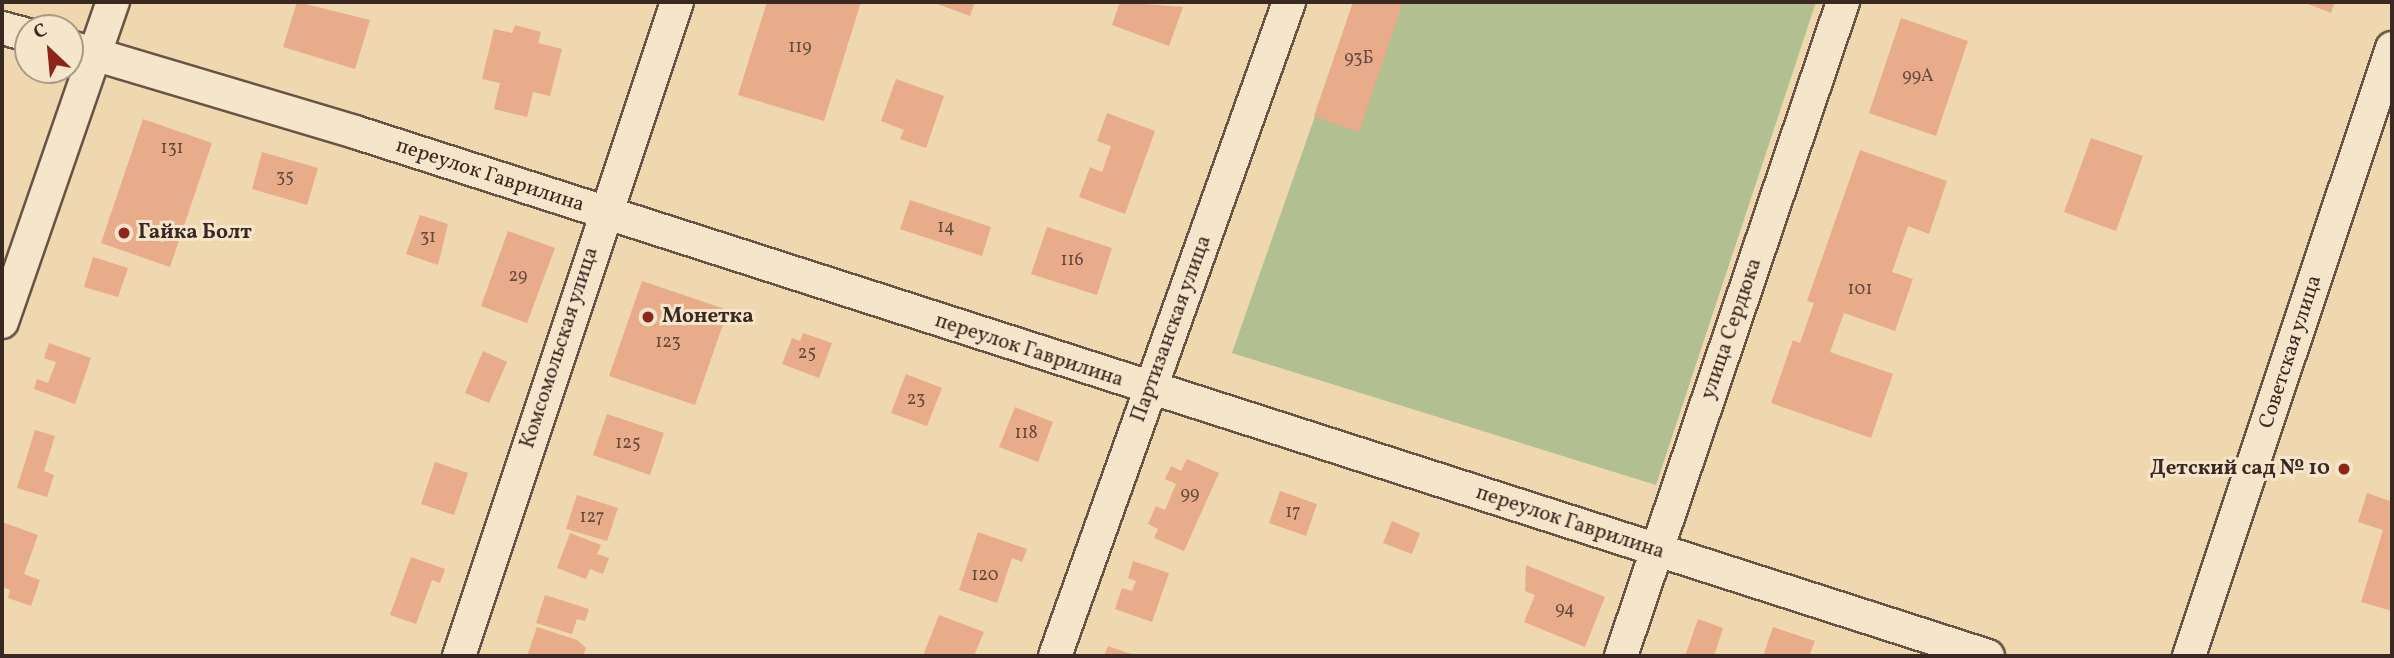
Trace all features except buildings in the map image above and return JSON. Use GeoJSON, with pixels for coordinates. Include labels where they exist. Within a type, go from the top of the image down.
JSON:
{"type":"FeatureCollection","features":[{"type":"Feature","properties":{"kind":"street"},"geometry":{"type":"LineString","coordinates":[[84,48],[113,2]]}},
{"type":"Feature","properties":{"kind":"street","name":"Комсомольская улица"},"geometry":{"type":"LineString","coordinates":[[459,656],[604,214],[677,2]]}},
{"type":"Feature","properties":{"kind":"street","name":"Партизанская улица"},"geometry":{"type":"LineString","coordinates":[[1055,656],[1289,2]]}},
{"type":"Feature","properties":{"kind":"street","name":"улица Сердюка"},"geometry":{"type":"LineString","coordinates":[[1621,656],[1843,2]]}},
{"type":"Feature","properties":{"kind":"street","name":"Советская улица"},"geometry":{"type":"LineString","coordinates":[[2189,656],[2392,48]]}},
{"type":"Feature","properties":{"kind":"street","name":"переулок Гаврилина"},"geometry":{"type":"LineString","coordinates":[[84,52],[604,214],[1988,656]]}},
{"type":"Feature","properties":{"kind":"street"},"geometry":{"type":"LineString","coordinates":[[2,322],[72,84]]}},
{"type":"Feature","properties":{"kind":"green space"},"geometry":{"type":"Polygon","coordinates":[[[1355,2],[1816,2],[1656,485],[1232,353],[1355,2]]]}},
{"type":"Feature","properties":{"kind":"place","name":"Гайка Болт"},"geometry":{"type":"Point","coordinates":[124,233]}},
{"type":"Feature","properties":{"kind":"place","name":"Монетка"},"geometry":{"type":"Point","coordinates":[648,317]}},
{"type":"Feature","properties":{"kind":"place","name":"Детский сад № 10"},"geometry":{"type":"Point","coordinates":[2344,469]}}]}
